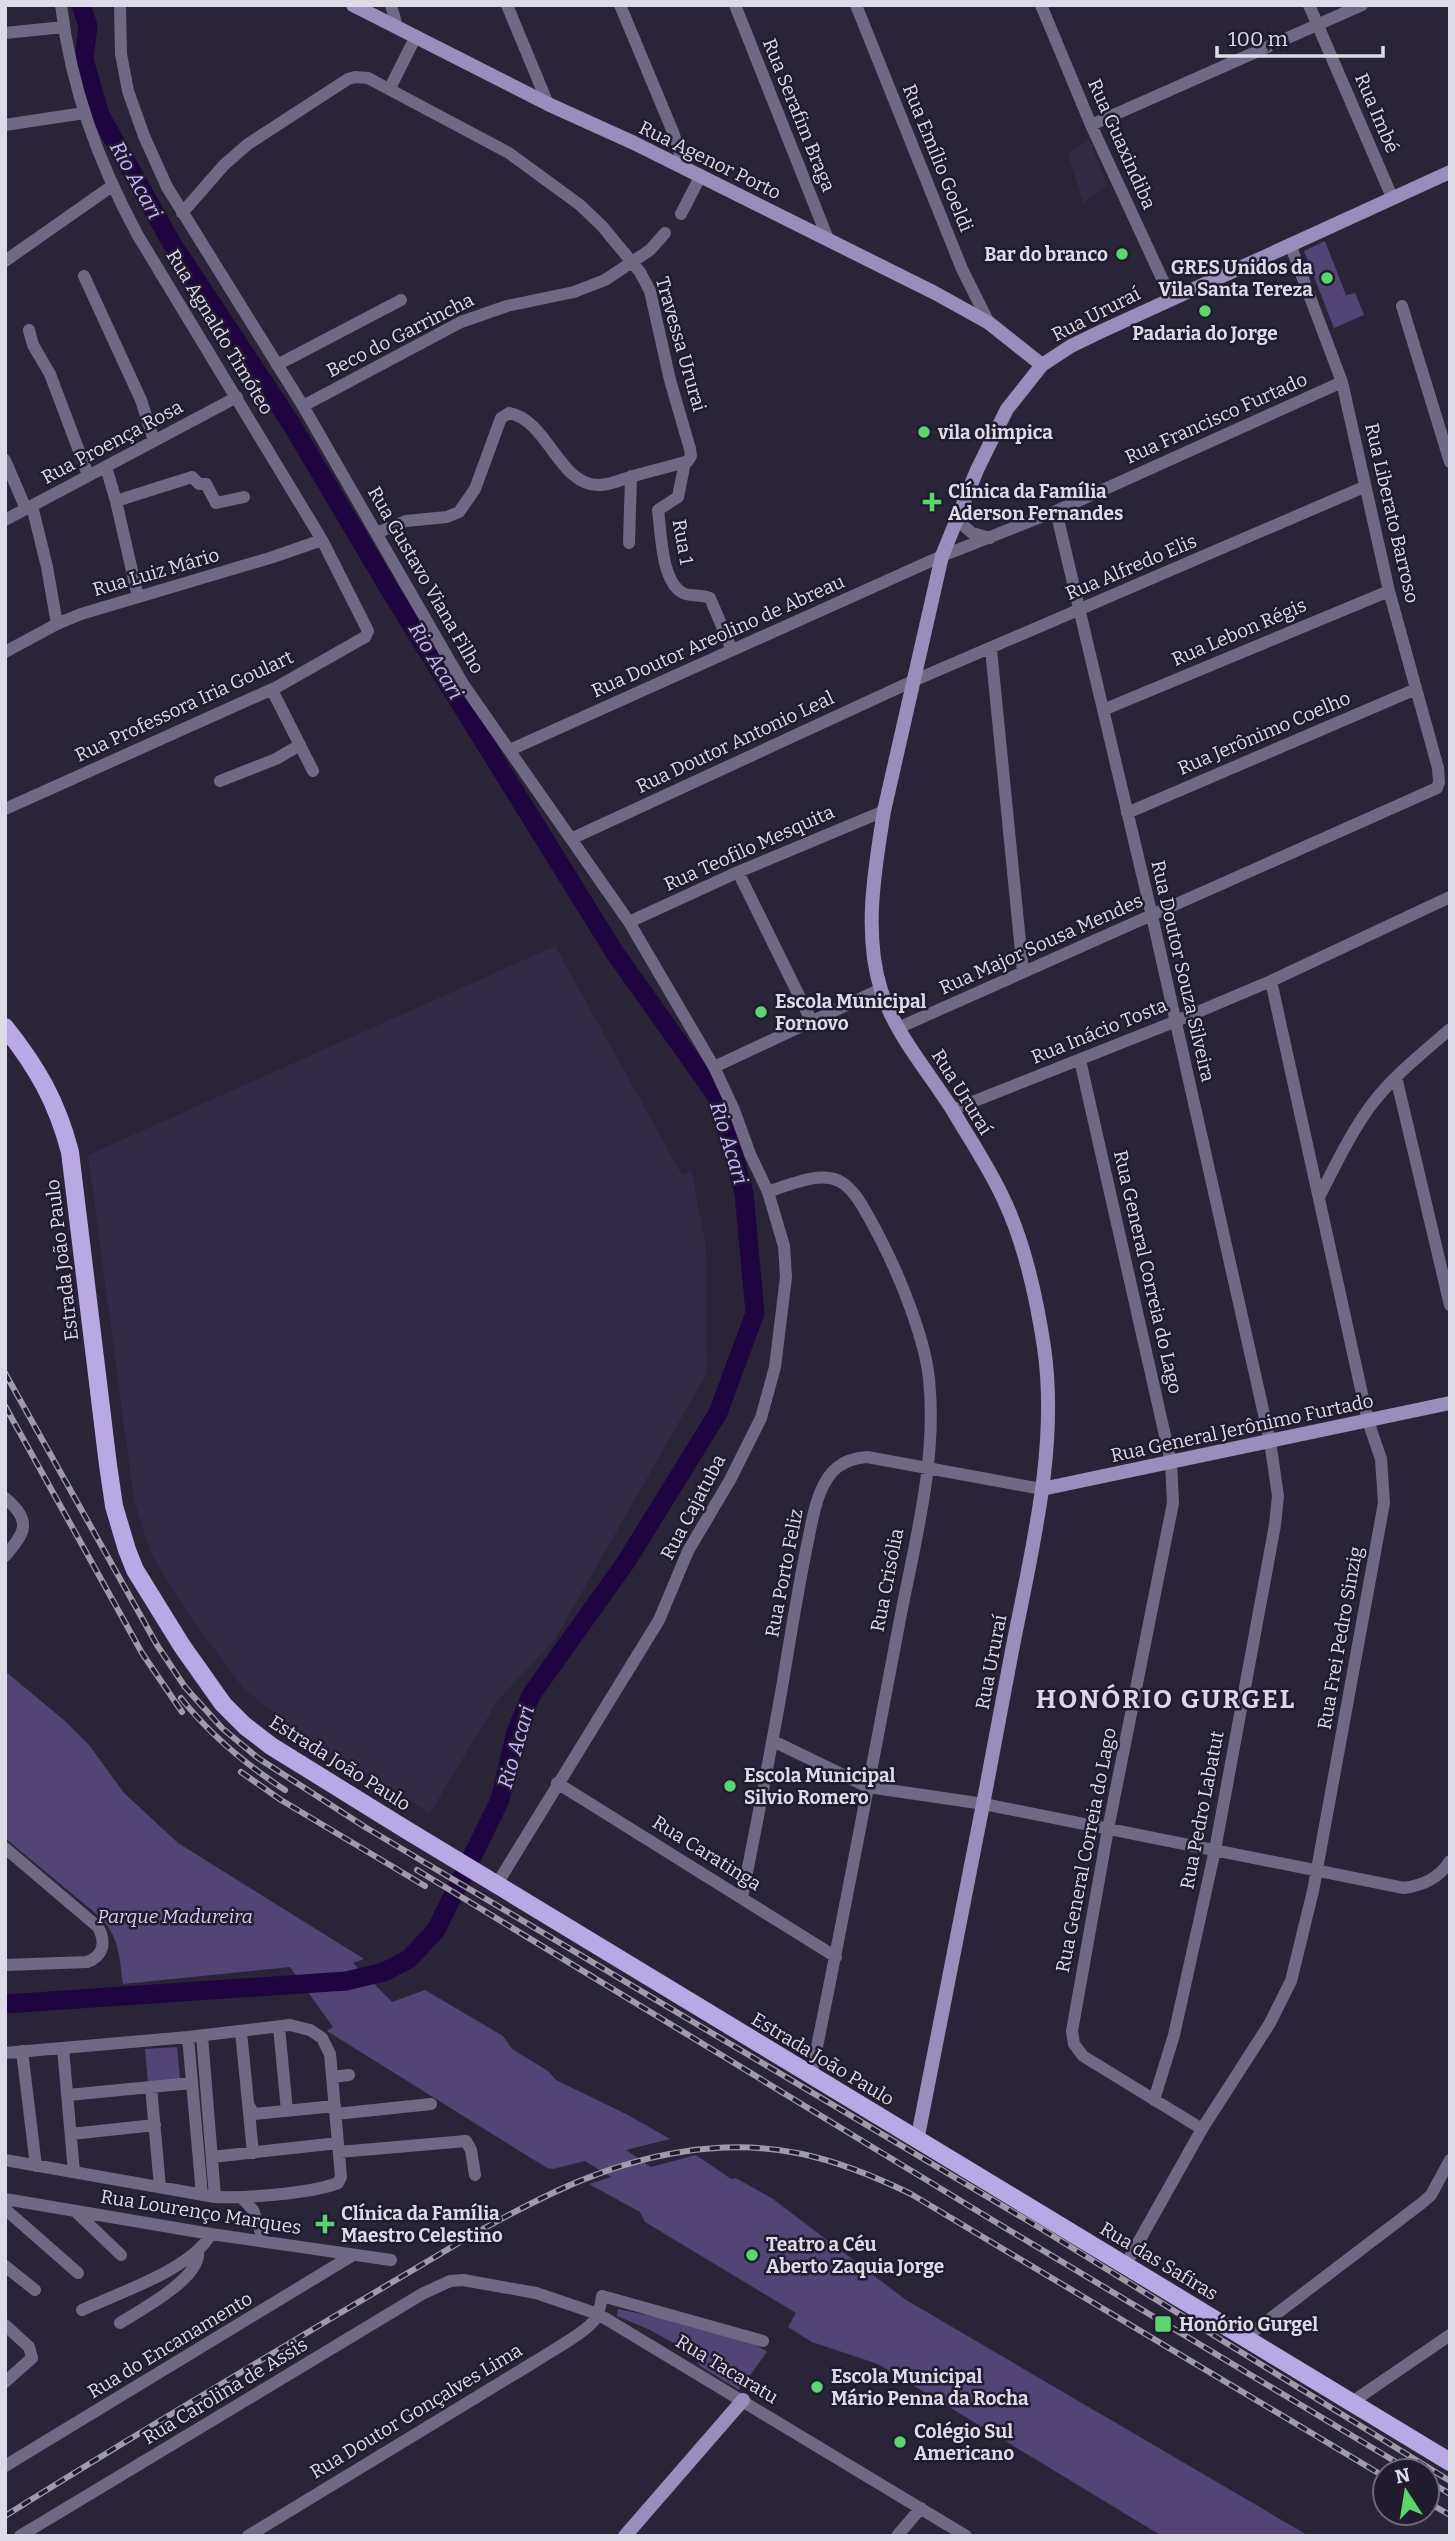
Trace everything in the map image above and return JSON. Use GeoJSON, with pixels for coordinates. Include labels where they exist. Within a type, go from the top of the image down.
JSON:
{"type":"FeatureCollection","features":[{"type":"Feature","properties":{"kind":"main road","name":"Estrada João Paulo"},"geometry":{"type":"LineString","coordinates":[[5,1027],[37,1070],[55,1106],[70,1152],[110,1478],[121,1530],[135,1570],[205,1681],[223,1704],[246,1727],[271,1746],[917,2141]]}},
{"type":"Feature","properties":{"kind":"main road","name":"Rua das Safiras"},"geometry":{"type":"LineString","coordinates":[[917,2141],[1450,2462]]}},
{"type":"Feature","properties":{"kind":"street","name":"Rua Agnaldo Timóteo"},"geometry":{"type":"LineString","coordinates":[[61,5],[70,64],[84,113],[112,186],[137,234],[323,540],[368,626]]}},
{"type":"Feature","properties":{"kind":"street","name":"Rua Gustavo Viana Filho"},"geometry":{"type":"LineString","coordinates":[[121,5],[121,54],[128,92],[167,187],[303,406],[463,684],[573,838],[629,922],[714,1067],[750,1154]]}},
{"type":"Feature","properties":{"kind":"street","name":"Rua Agenor Porto"},"geometry":{"type":"LineString","coordinates":[[353,5],[548,104],[935,293],[989,323],[1042,365]]}},
{"type":"Feature","properties":{"kind":"street"},"geometry":{"type":"LineString","coordinates":[[391,5],[397,27]]}},
{"type":"Feature","properties":{"kind":"street"},"geometry":{"type":"LineString","coordinates":[[507,5],[548,104]]}},
{"type":"Feature","properties":{"kind":"street"},"geometry":{"type":"LineString","coordinates":[[620,5],[673,132],[685,169]]}},
{"type":"Feature","properties":{"kind":"street","name":"Rua Serafim Braga"},"geometry":{"type":"LineString","coordinates":[[735,5],[828,239]]}},
{"type":"Feature","properties":{"kind":"street","name":"Rua Emílio Goeldi"},"geometry":{"type":"LineString","coordinates":[[856,5],[962,269],[989,323]]}},
{"type":"Feature","properties":{"kind":"street","name":"Rua Guaxindiba"},"geometry":{"type":"LineString","coordinates":[[1041,5],[1091,125],[1171,298]]}},
{"type":"Feature","properties":{"kind":"street","name":"Rua Imbé"},"geometry":{"type":"LineString","coordinates":[[1309,5],[1392,197]]}},
{"type":"Feature","properties":{"kind":"street"},"geometry":{"type":"LineString","coordinates":[[1091,125],[1362,5]]}},
{"type":"Feature","properties":{"kind":"street"},"geometry":{"type":"LineString","coordinates":[[5,33],[64,27]]}},
{"type":"Feature","properties":{"kind":"street"},"geometry":{"type":"LineString","coordinates":[[390,88],[416,36]]}},
{"type":"Feature","properties":{"kind":"street","name":"Travessa Ururai"},"geometry":{"type":"LineString","coordinates":[[182,213],[224,165],[248,144],[348,79],[362,77],[390,88],[509,153],[537,173],[588,212],[632,262],[646,282],[657,320],[670,380],[691,454],[690,459],[685,462]]}},
{"type":"Feature","properties":{"kind":"street"},"geometry":{"type":"LineString","coordinates":[[5,125],[84,113]]}},
{"type":"Feature","properties":{"kind":"street","name":"Rua Ururaí"},"geometry":{"type":"LineString","coordinates":[[917,2141],[984,1804],[1042,1489],[1047,1433],[1047,1386],[1038,1312],[1029,1273],[1004,1200],[952,1110],[898,1028],[881,989],[872,936],[877,852],[884,811],[942,556],[976,470],[1007,409],[1042,365],[1071,346],[1171,298],[1450,172]]}},
{"type":"Feature","properties":{"kind":"street"},"geometry":{"type":"LineString","coordinates":[[681,214],[700,177]]}},
{"type":"Feature","properties":{"kind":"street"},"geometry":{"type":"LineString","coordinates":[[5,261],[112,186]]}},
{"type":"Feature","properties":{"kind":"street","name":"Beco do Garrincha"},"geometry":{"type":"LineString","coordinates":[[303,406],[461,322],[508,306],[593,285],[632,262],[658,243],[665,233]]}},
{"type":"Feature","properties":{"kind":"street","name":"Rua Liberato Barroso"},"geometry":{"type":"LineString","coordinates":[[1290,244],[1342,382],[1389,591],[1440,774],[1437,788],[1430,793]]}},
{"type":"Feature","properties":{"kind":"street"},"geometry":{"type":"LineString","coordinates":[[84,276],[136,388],[154,441]]}},
{"type":"Feature","properties":{"kind":"street"},"geometry":{"type":"LineString","coordinates":[[277,365],[401,300]]}},
{"type":"Feature","properties":{"kind":"street"},"geometry":{"type":"LineString","coordinates":[[1402,306],[1450,462]]}},
{"type":"Feature","properties":{"kind":"street"},"geometry":{"type":"LineString","coordinates":[[29,330],[33,345],[50,374],[88,475]]}},
{"type":"Feature","properties":{"kind":"street","name":"Rua Francisco Furtado"},"geometry":{"type":"LineString","coordinates":[[942,556],[1056,511],[1342,382]]}},
{"type":"Feature","properties":{"kind":"street","name":"Rua Proença Rosa"},"geometry":{"type":"LineString","coordinates":[[5,520],[237,397]]}},
{"type":"Feature","properties":{"kind":"street"},"geometry":{"type":"LineString","coordinates":[[376,533],[406,521],[453,516],[459,512],[475,489],[501,418],[509,413],[534,427],[579,480],[600,485],[685,462]]}},
{"type":"Feature","properties":{"kind":"street"},"geometry":{"type":"LineString","coordinates":[[5,460],[29,508],[47,567],[57,624]]}},
{"type":"Feature","properties":{"kind":"street","name":"Rua 1"},"geometry":{"type":"LineString","coordinates":[[685,462],[678,497],[658,510],[664,558],[676,588],[690,595],[710,598],[732,650]]}},
{"type":"Feature","properties":{"kind":"street"},"geometry":{"type":"LineString","coordinates":[[106,467],[138,597]]}},
{"type":"Feature","properties":{"kind":"street"},"geometry":{"type":"LineString","coordinates":[[629,543],[631,476]]}},
{"type":"Feature","properties":{"kind":"street"},"geometry":{"type":"LineString","coordinates":[[116,501],[192,477],[199,484],[206,484],[216,503],[244,497]]}},
{"type":"Feature","properties":{"kind":"street","name":"Rua Alfredo Elis"},"geometry":{"type":"LineString","coordinates":[[913,681],[1364,488]]}},
{"type":"Feature","properties":{"kind":"street","name":"Rua Doutor Souza Silveira"},"geometry":{"type":"LineString","coordinates":[[1056,511],[1152,916],[1270,1441]]}},
{"type":"Feature","properties":{"kind":"street"},"geometry":{"type":"LineString","coordinates":[[956,519],[972,533],[990,538]]}},
{"type":"Feature","properties":{"kind":"street","name":"Rua Luiz Mário"},"geometry":{"type":"LineString","coordinates":[[5,652],[57,624],[323,540]]}},
{"type":"Feature","properties":{"kind":"street","name":"Rua Doutor Areolino de Abreau"},"geometry":{"type":"LineString","coordinates":[[510,750],[942,556]]}},
{"type":"Feature","properties":{"kind":"street","name":"Rua Lebon Régis"},"geometry":{"type":"LineString","coordinates":[[1103,709],[1389,591]]}},
{"type":"Feature","properties":{"kind":"street","name":"Rua Professora Iria Goulart"},"geometry":{"type":"LineString","coordinates":[[5,809],[272,690],[365,637],[368,634],[368,626]]}},
{"type":"Feature","properties":{"kind":"street"},"geometry":{"type":"LineString","coordinates":[[991,649],[1023,972]]}},
{"type":"Feature","properties":{"kind":"street","name":"Rua Doutor Antonio Leal"},"geometry":{"type":"LineString","coordinates":[[573,838],[913,681]]}},
{"type":"Feature","properties":{"kind":"street","name":"Rua Jerônimo Coelho"},"geometry":{"type":"LineString","coordinates":[[1127,813],[1416,689]]}},
{"type":"Feature","properties":{"kind":"street"},"geometry":{"type":"LineString","coordinates":[[272,690],[313,771]]}},
{"type":"Feature","properties":{"kind":"street"},"geometry":{"type":"LineString","coordinates":[[220,780],[253,769],[300,745]]}},
{"type":"Feature","properties":{"kind":"street","name":"Rua Major Sousa Mendes"},"geometry":{"type":"LineString","coordinates":[[898,1028],[1430,793]]}},
{"type":"Feature","properties":{"kind":"street","name":"Rua Teofilo Mesquita"},"geometry":{"type":"LineString","coordinates":[[629,922],[738,872],[884,811]]}},
{"type":"Feature","properties":{"kind":"street"},"geometry":{"type":"LineString","coordinates":[[738,872],[811,1020]]}},
{"type":"Feature","properties":{"kind":"street","name":"Rua Inácio Tosta"},"geometry":{"type":"LineString","coordinates":[[952,1110],[1271,981],[1450,897]]}},
{"type":"Feature","properties":{"kind":"street","name":"Rua Frei Pedro Sinzig"},"geometry":{"type":"LineString","coordinates":[[1125,2266],[1202,2129],[1288,1990],[1298,1958],[1317,1871],[1384,1503],[1381,1459],[1368,1421],[1271,981]]}},
{"type":"Feature","properties":{"kind":"street"},"geometry":{"type":"LineString","coordinates":[[714,1067],[881,989]]}},
{"type":"Feature","properties":{"kind":"street"},"geometry":{"type":"LineString","coordinates":[[1319,1197],[1355,1129],[1373,1103],[1396,1077],[1450,1029]]}},
{"type":"Feature","properties":{"kind":"street","name":"Rua General Correia do Lago"},"geometry":{"type":"LineString","coordinates":[[1080,1060],[1171,1462],[1173,1493],[1171,1519],[1108,1829],[1073,2020],[1074,2044],[1083,2056],[1097,2066],[1202,2129]]}},
{"type":"Feature","properties":{"kind":"street"},"geometry":{"type":"LineString","coordinates":[[1396,1077],[1450,1305]]}},
{"type":"Feature","properties":{"kind":"street","name":"Rua Cajatuba"},"geometry":{"type":"LineString","coordinates":[[493,1881],[659,1620],[688,1551],[730,1480],[761,1418],[775,1367],[786,1277],[784,1246],[768,1192],[750,1154]]}},
{"type":"Feature","properties":{"kind":"street","name":"Rua Crisólia"},"geometry":{"type":"LineString","coordinates":[[768,1192],[806,1178],[836,1178],[854,1193],[897,1278],[928,1369],[930,1406],[928,1468],[811,2076]]}},
{"type":"Feature","properties":{"kind":"street","name":"Rua General Jerônimo Furtado"},"geometry":{"type":"LineString","coordinates":[[1042,1489],[1450,1403]]}},
{"type":"Feature","properties":{"kind":"street","name":"Rua Pedro Labatut"},"geometry":{"type":"LineString","coordinates":[[1154,2100],[1174,2035],[1215,1850],[1275,1525],[1278,1496],[1270,1441]]}},
{"type":"Feature","properties":{"kind":"street","name":"Rua Porto Feliz"},"geometry":{"type":"LineString","coordinates":[[742,1898],[814,1511],[829,1476],[846,1460],[867,1457],[1042,1489]]}},
{"type":"Feature","properties":{"kind":"street"},"geometry":{"type":"LineString","coordinates":[[5,1489],[22,1521],[23,1535],[5,1556]]}},
{"type":"Feature","properties":{"kind":"street"},"geometry":{"type":"LineString","coordinates":[[773,1741],[868,1787],[984,1804],[1404,1888],[1436,1877],[1450,1861]]}},
{"type":"Feature","properties":{"kind":"street","name":"Rua Caratinga"},"geometry":{"type":"LineString","coordinates":[[557,1783],[836,1957]]}},
{"type":"Feature","properties":{"kind":"street"},"geometry":{"type":"LineString","coordinates":[[5,1848],[98,1927],[103,1937],[98,1956],[87,1962],[5,1965]]}},
{"type":"Feature","properties":{"kind":"street"},"geometry":{"type":"LineString","coordinates":[[279,2026],[287,2110]]}},
{"type":"Feature","properties":{"kind":"street"},"geometry":{"type":"LineString","coordinates":[[5,2053],[195,2037],[279,2026],[302,2027],[322,2038],[330,2054],[341,2177],[338,2183],[322,2187],[241,2197],[209,2196],[5,2161]]}},
{"type":"Feature","properties":{"kind":"street"},"geometry":{"type":"LineString","coordinates":[[241,2032],[253,2152]]}},
{"type":"Feature","properties":{"kind":"street"},"geometry":{"type":"LineString","coordinates":[[195,2037],[192,2083],[209,2196]]}},
{"type":"Feature","properties":{"kind":"street"},"geometry":{"type":"LineString","coordinates":[[195,2037],[212,2157],[209,2196]]}},
{"type":"Feature","properties":{"kind":"street"},"geometry":{"type":"LineString","coordinates":[[63,2048],[74,2172]]}},
{"type":"Feature","properties":{"kind":"street"},"geometry":{"type":"LineString","coordinates":[[22,2052],[36,2166]]}},
{"type":"Feature","properties":{"kind":"street"},"geometry":{"type":"LineString","coordinates":[[332,2077],[349,2075]]}},
{"type":"Feature","properties":{"kind":"street"},"geometry":{"type":"LineString","coordinates":[[68,2095],[192,2083]]}},
{"type":"Feature","properties":{"kind":"street"},"geometry":{"type":"LineString","coordinates":[[151,2087],[160,2187]]}},
{"type":"Feature","properties":{"kind":"street"},"geometry":{"type":"LineString","coordinates":[[250,2107],[254,2114],[287,2110],[431,2104]]}},
{"type":"Feature","properties":{"kind":"street"},"geometry":{"type":"LineString","coordinates":[[71,2134],[155,2125]]}},
{"type":"Feature","properties":{"kind":"street"},"geometry":{"type":"LineString","coordinates":[[212,2157],[253,2152],[466,2141],[471,2150],[475,2175]]}},
{"type":"Feature","properties":{"kind":"street"},"geometry":{"type":"LineString","coordinates":[[1246,2337],[1422,2203],[1430,2195],[1450,2161]]}},
{"type":"Feature","properties":{"kind":"street"},"geometry":{"type":"LineString","coordinates":[[241,2197],[253,2210],[264,2241]]}},
{"type":"Feature","properties":{"kind":"street","name":"Rua Lourenço Marques"},"geometry":{"type":"LineString","coordinates":[[5,2199],[211,2234],[391,2260]]}},
{"type":"Feature","properties":{"kind":"street"},"geometry":{"type":"LineString","coordinates":[[5,2209],[78,2273]]}},
{"type":"Feature","properties":{"kind":"street"},"geometry":{"type":"LineString","coordinates":[[75,2212],[121,2255]]}},
{"type":"Feature","properties":{"kind":"street"},"geometry":{"type":"LineString","coordinates":[[82,2310],[183,2263],[198,2251],[211,2234]]}},
{"type":"Feature","properties":{"kind":"street"},"geometry":{"type":"LineString","coordinates":[[120,2323],[151,2304],[190,2274],[198,2260],[198,2251]]}},
{"type":"Feature","properties":{"kind":"street","name":"Rua do Encanamento"},"geometry":{"type":"LineString","coordinates":[[5,2466],[353,2255]]}},
{"type":"Feature","properties":{"kind":"street"},"geometry":{"type":"LineString","coordinates":[[5,2266],[35,2290]]}},
{"type":"Feature","properties":{"kind":"street","name":"Rua Tacaratu"},"geometry":{"type":"LineString","coordinates":[[450,2281],[464,2280],[536,2293],[598,2314],[966,2536]]}},
{"type":"Feature","properties":{"kind":"street","name":"Rua Carolina de Assis"},"geometry":{"type":"LineString","coordinates":[[20,2536],[422,2294],[450,2281]]}},
{"type":"Feature","properties":{"kind":"street","name":"Rua Doutor Gonçalves Lima"},"geometry":{"type":"LineString","coordinates":[[248,2536],[582,2331],[598,2314],[602,2296],[763,2341]]}},
{"type":"Feature","properties":{"kind":"street"},"geometry":{"type":"LineString","coordinates":[[5,2325],[32,2353],[31,2361],[5,2382]]}},
{"type":"Feature","properties":{"kind":"street"},"geometry":{"type":"LineString","coordinates":[[1352,2402],[1450,2335]]}},
{"type":"Feature","properties":{"kind":"street"},"geometry":{"type":"LineString","coordinates":[[626,2535],[743,2400]]}},
{"type":"Feature","properties":{"kind":"street"},"geometry":{"type":"LineString","coordinates":[[897,2536],[920,2508]]}},
{"type":"Feature","properties":{"kind":"shaded area"},"geometry":{"type":"Polygon","coordinates":[[[1089,139],[1107,185],[1083,203],[1068,154],[1089,139]]]}},
{"type":"Feature","properties":{"kind":"shaded area"},"geometry":{"type":"Polygon","coordinates":[[[555,946],[682,1175],[691,1170],[706,1246],[707,1373],[554,1641],[498,1700],[430,1813],[302,1736],[243,1688],[187,1612],[152,1556],[134,1501],[88,1155],[555,946]]]}},
{"type":"Feature","properties":{"kind":"green space","name":"GRES Unidos da Vila Santa Tereza"},"geometry":{"type":"Polygon","coordinates":[[[1325,241],[1346,295],[1355,293],[1364,315],[1334,328],[1304,251],[1325,241]]]}},
{"type":"Feature","properties":{"kind":"green space","name":"Parque Madureira"},"geometry":{"type":"Polygon","coordinates":[[[5,1671],[65,1721],[89,1745],[124,1793],[178,1843],[364,1959],[353,1963],[392,2002],[425,1990],[503,2036],[512,2049],[548,2071],[556,2080],[670,2139],[626,2150],[651,2167],[696,2155],[731,2179],[736,2178],[773,2199],[906,2300],[1309,2536],[1162,2536],[878,2364],[812,2342],[788,2327],[796,2313],[645,2222],[640,2212],[589,2184],[611,2177],[585,2161],[547,2168],[327,2031],[333,2027],[290,1967],[123,1984],[118,1948],[107,1925],[5,1838],[5,1671]]]}},
{"type":"Feature","properties":{"kind":"green space"},"geometry":{"type":"Polygon","coordinates":[[[177,2047],[180,2079],[148,2082],[145,2049],[177,2047]]]}},
{"type":"Feature","properties":{"kind":"green space"},"geometry":{"type":"Polygon","coordinates":[[[618,2309],[716,2330],[753,2343],[767,2352],[739,2390],[700,2366],[693,2355],[679,2346],[617,2316],[618,2309]]]}},
{"type":"Feature","properties":{"kind":"waterway","name":"Rio Acari"},"geometry":{"type":"LineString","coordinates":[[5,2004],[346,1981],[384,1972],[409,1959],[436,1930],[500,1800],[516,1732],[531,1695],[626,1562],[718,1413],[755,1313],[744,1193],[718,1098],[615,953],[388,587],[292,425],[171,242],[100,115],[84,60],[88,26],[81,5]]}},
{"type":"Feature","properties":{"kind":"railway"},"geometry":{"type":"LineString","coordinates":[[5,1373],[157,1645],[185,1687],[222,1728],[258,1758],[365,1827],[1040,2228],[1450,2481]]}},
{"type":"Feature","properties":{"kind":"railway"},"geometry":{"type":"LineString","coordinates":[[5,1406],[142,1653],[182,1712]]}},
{"type":"Feature","properties":{"kind":"railway"},"geometry":{"type":"LineString","coordinates":[[181,1698],[204,1725],[229,1748],[285,1790]]}},
{"type":"Feature","properties":{"kind":"railway"},"geometry":{"type":"LineString","coordinates":[[241,1772],[281,1800],[425,1886]]}},
{"type":"Feature","properties":{"kind":"railway"},"geometry":{"type":"LineString","coordinates":[[417,1870],[1388,2457]]}},
{"type":"Feature","properties":{"kind":"railway"},"geometry":{"type":"LineString","coordinates":[[5,2516],[335,2316],[467,2238],[544,2197],[624,2165],[713,2148],[772,2149],[827,2160],[855,2169],[911,2194],[1371,2469]]}},
{"type":"Feature","properties":{"kind":"railway"},"geometry":{"type":"LineString","coordinates":[[1441,2489],[1450,2494]]}},
{"type":"Feature","properties":{"kind":"railway"},"geometry":{"type":"LineString","coordinates":[[1441,2510],[1450,2515]]}},
{"type":"Feature","properties":{"kind":"place","name":"Bar do branco"},"geometry":{"type":"Point","coordinates":[1122,254]}},
{"type":"Feature","properties":{"kind":"place","name":"GRES Unidos da Vila Santa Tereza"},"geometry":{"type":"Point","coordinates":[1327,278]}},
{"type":"Feature","properties":{"kind":"place","name":"Padaria do Jorge"},"geometry":{"type":"Point","coordinates":[1205,311]}},
{"type":"Feature","properties":{"kind":"place","name":"vila olimpica"},"geometry":{"type":"Point","coordinates":[924,432]}},
{"type":"Feature","properties":{"kind":"place","name":"Clínica da Família Aderson Fernandes"},"geometry":{"type":"Point","coordinates":[932,502]}},
{"type":"Feature","properties":{"kind":"place","name":"Escola Municipal Fornovo"},"geometry":{"type":"Point","coordinates":[761,1012]}},
{"type":"Feature","properties":{"kind":"place","name":"Escola Municipal Silvio Romero"},"geometry":{"type":"Point","coordinates":[730,1786]}},
{"type":"Feature","properties":{"kind":"place","name":"Clínica da Família Maestro Celestino"},"geometry":{"type":"Point","coordinates":[325,2224]}},
{"type":"Feature","properties":{"kind":"place","name":"Teatro a Céu Aberto Zaquia Jorge"},"geometry":{"type":"Point","coordinates":[752,2255]}},
{"type":"Feature","properties":{"kind":"place","name":"Honório Gurgel"},"geometry":{"type":"Point","coordinates":[1163,2324]}},
{"type":"Feature","properties":{"kind":"place","name":"Escola Municipal Mário Penna da Rocha"},"geometry":{"type":"Point","coordinates":[817,2387]}},
{"type":"Feature","properties":{"kind":"place","name":"Colégio Sul Americano"},"geometry":{"type":"Point","coordinates":[900,2442]}},
{"type":"Feature","properties":{"kind":"district","name":"HONÓRIO GURGEL"},"geometry":{"type":"Point","coordinates":[1166,1699]}}]}
